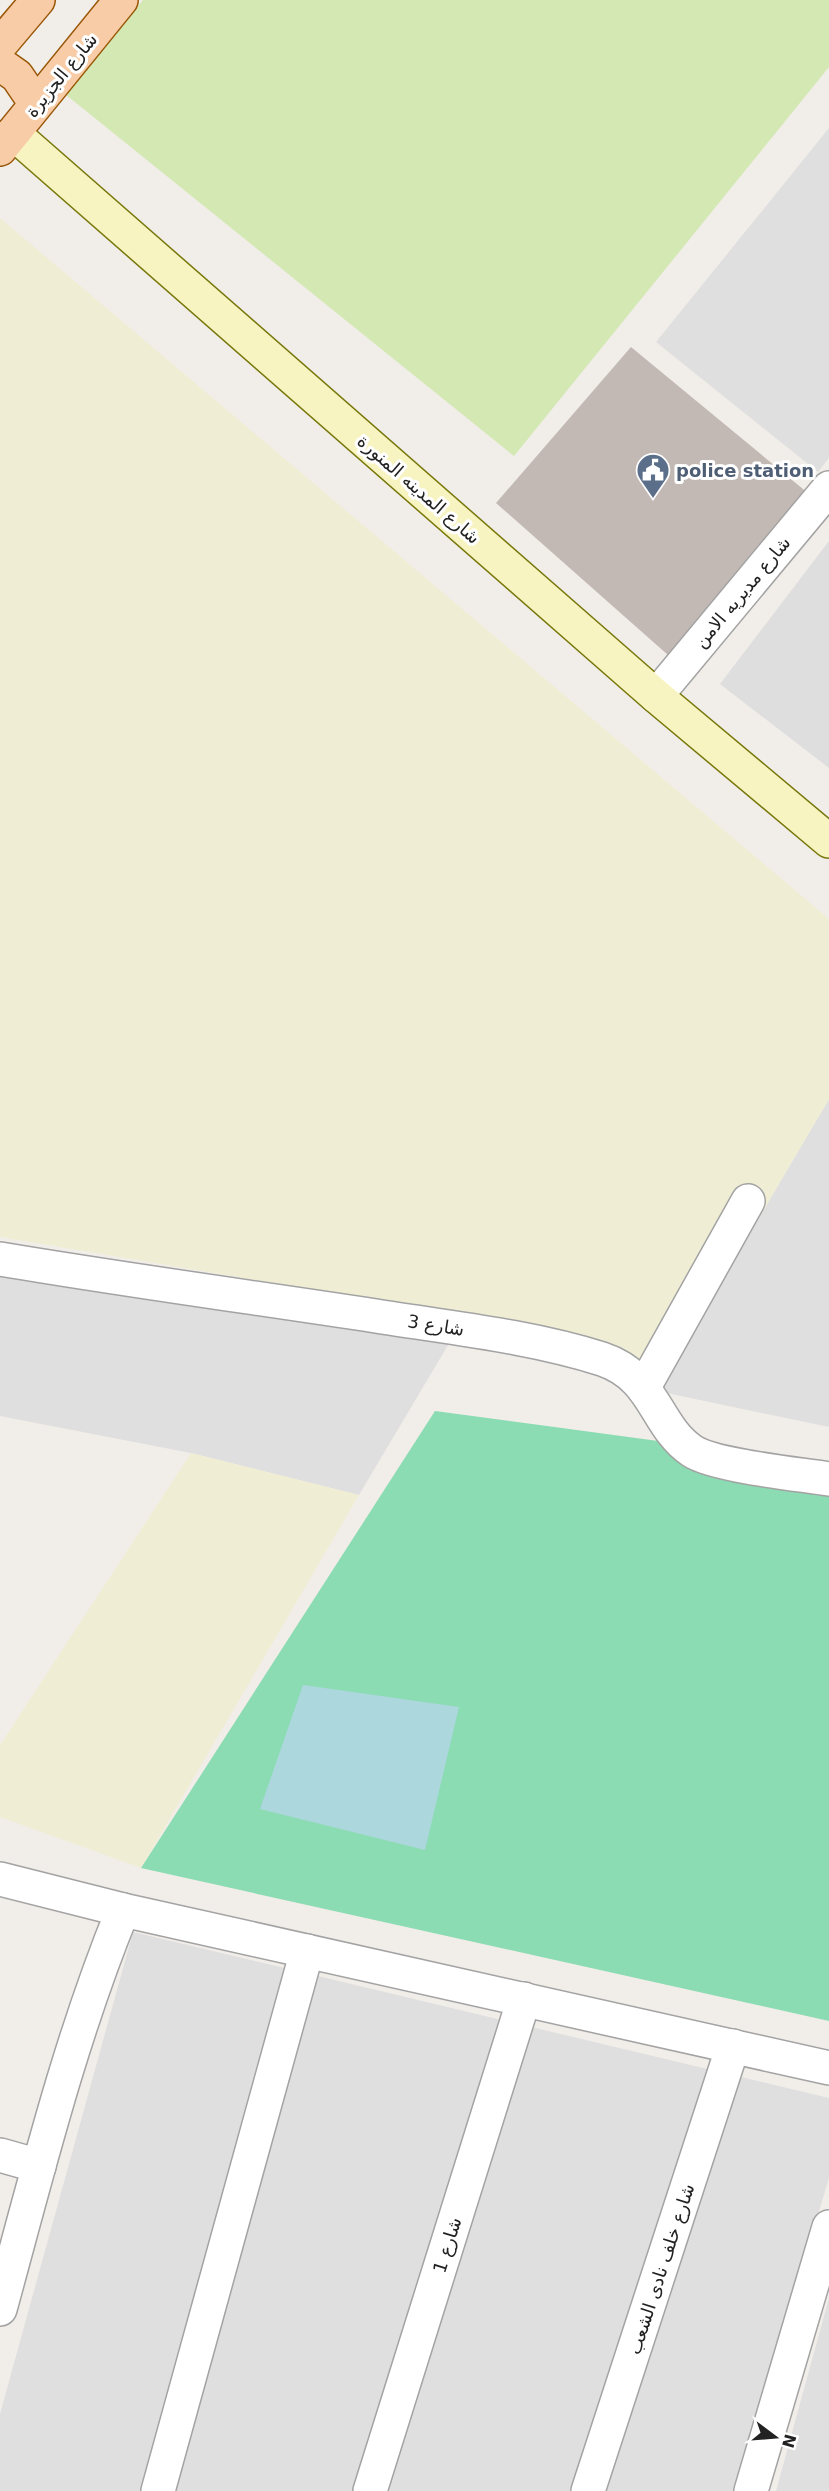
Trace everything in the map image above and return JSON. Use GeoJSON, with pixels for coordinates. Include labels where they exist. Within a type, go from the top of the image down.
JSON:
{"type":"FeatureCollection","features":[{"type":"Feature","properties":{"kind":"main road"},"geometry":{"type":"LineString","coordinates":[[0,45],[38,0]]}},
{"type":"Feature","properties":{"kind":"main road","name":"شارع الجزيرة"},"geometry":{"type":"LineString","coordinates":[[7,141],[121,0]]}},
{"type":"Feature","properties":{"kind":"main road"},"geometry":{"type":"LineString","coordinates":[[0,64],[18,76],[36,104]]}},
{"type":"Feature","properties":{"kind":"main road","name":"شارع المدينه المنورة"},"geometry":{"type":"LineString","coordinates":[[7,141],[829,841]]}},
{"type":"Feature","properties":{"kind":"street","name":"شارع مديريه الامن"},"geometry":{"type":"LineString","coordinates":[[656,696],[829,488]]}},
{"type":"Feature","properties":{"kind":"street"},"geometry":{"type":"LineString","coordinates":[[644,1387],[748,1201]]}},
{"type":"Feature","properties":{"kind":"street","name":"شارع 3"},"geometry":{"type":"LineString","coordinates":[[0,1259],[493,1334],[604,1360],[620,1367],[644,1387],[681,1441],[699,1454],[719,1461],[829,1479]]}},
{"type":"Feature","properties":{"kind":"street"},"geometry":{"type":"LineString","coordinates":[[0,1879],[123,1910],[829,2068]]}},
{"type":"Feature","properties":{"kind":"street"},"geometry":{"type":"LineString","coordinates":[[0,2309],[84,2009],[123,1910]]}},
{"type":"Feature","properties":{"kind":"street"},"geometry":{"type":"LineString","coordinates":[[158,2491],[307,1951]]}},
{"type":"Feature","properties":{"kind":"street","name":"شارع 1"},"geometry":{"type":"LineString","coordinates":[[370,2491],[524,2000]]}},
{"type":"Feature","properties":{"kind":"street","name":"شارع خلف نادى الشعب"},"geometry":{"type":"LineString","coordinates":[[588,2491],[733,2046]]}},
{"type":"Feature","properties":{"kind":"street"},"geometry":{"type":"LineString","coordinates":[[0,2155],[39,2166]]}},
{"type":"Feature","properties":{"kind":"street"},"geometry":{"type":"LineString","coordinates":[[751,2491],[829,2227]]}},
{"type":"Feature","properties":{"kind":"shaded area"},"geometry":{"type":"Polygon","coordinates":[[[829,128],[829,458],[818,472],[656,342],[829,128]]]}},
{"type":"Feature","properties":{"kind":"shaded area"},"geometry":{"type":"Polygon","coordinates":[[[829,541],[829,768],[720,684],[829,541]]]}},
{"type":"Feature","properties":{"kind":"shaded area"},"geometry":{"type":"Polygon","coordinates":[[[829,1099],[829,1427],[657,1391],[829,1099]]]}},
{"type":"Feature","properties":{"kind":"shaded area"},"geometry":{"type":"Polygon","coordinates":[[[0,1270],[451,1340],[359,1495],[191,1453],[0,1416],[0,1270]]]}},
{"type":"Feature","properties":{"kind":"shaded area"},"geometry":{"type":"Polygon","coordinates":[[[133,1932],[829,2098],[829,2178],[735,2491],[0,2491],[0,2414],[133,1932]]]}},
{"type":"Feature","properties":{"kind":"shaded area"},"geometry":{"type":"Polygon","coordinates":[[[829,2298],[829,2491],[776,2491],[829,2298]]]}},
{"type":"Feature","properties":{"kind":"green space"},"geometry":{"type":"Polygon","coordinates":[[[143,0],[829,0],[829,67],[514,456],[65,94],[143,0]]]}},
{"type":"Feature","properties":{"kind":"green space"},"geometry":{"type":"Polygon","coordinates":[[[0,218],[829,919],[829,1099],[657,1391],[634,1356],[589,1340],[464,1315],[0,1237],[0,218]]]}},
{"type":"Feature","properties":{"kind":"green space"},"geometry":{"type":"Polygon","coordinates":[[[435,1411],[829,1464],[829,2021],[141,1868],[435,1411]]]}},
{"type":"Feature","properties":{"kind":"green space"},"geometry":{"type":"Polygon","coordinates":[[[191,1453],[359,1495],[141,1868],[0,1817],[0,1745],[191,1453]]]}},
{"type":"Feature","properties":{"kind":"water"},"geometry":{"type":"Polygon","coordinates":[[[303,1685],[459,1707],[425,1850],[260,1809],[303,1685]]]}},
{"type":"Feature","properties":{"kind":"building","name":"police station"},"geometry":{"type":"Polygon","coordinates":[[[631,347],[809,494],[668,655],[496,503],[631,347]]]}},
{"type":"Feature","properties":{"kind":"place","name":"police station"},"geometry":{"type":"Point","coordinates":[653,499]}}]}
